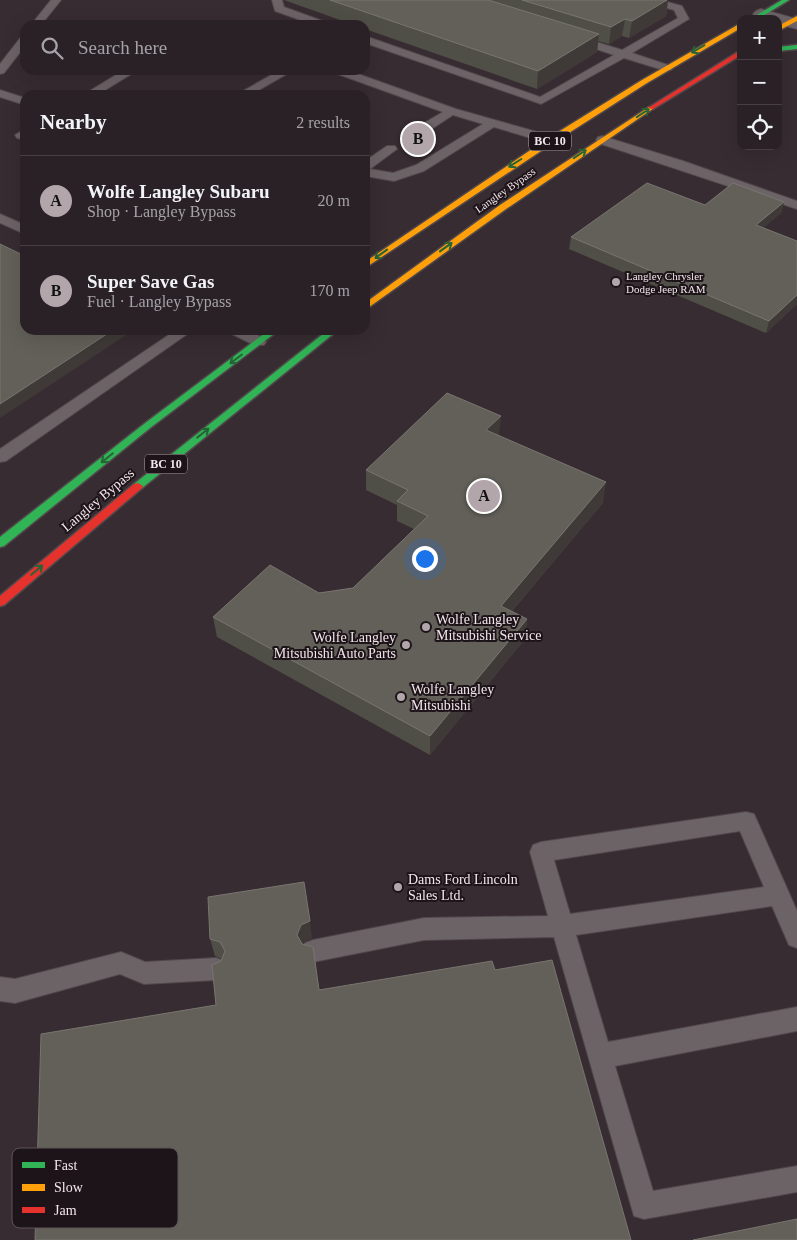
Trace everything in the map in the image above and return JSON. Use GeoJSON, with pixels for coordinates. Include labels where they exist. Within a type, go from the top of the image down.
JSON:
{"type":"FeatureCollection","features":[{"type":"Feature","properties":{"kind":"highway"},"geometry":{"type":"LineString","coordinates":[[759,15],[786,0]]}},
{"type":"Feature","properties":{"kind":"highway","name":"Langley Bypass"},"geometry":{"type":"LineString","coordinates":[[370,263],[487,181],[551,140],[667,68],[737,28]]}},
{"type":"Feature","properties":{"kind":"highway"},"geometry":{"type":"LineString","coordinates":[[782,49],[797,47]]}},
{"type":"Feature","properties":{"kind":"highway","name":"Langley Bypass"},"geometry":{"type":"LineString","coordinates":[[370,303],[472,228],[602,140],[737,54]]}},
{"type":"Feature","properties":{"kind":"highway","name":"Langley Bypass"},"geometry":{"type":"LineString","coordinates":[[0,544],[147,426],[268,335]]}},
{"type":"Feature","properties":{"kind":"highway","name":"Langley Bypass"},"geometry":{"type":"LineString","coordinates":[[0,602],[186,446],[328,335]]}},
{"type":"Feature","properties":{"kind":"lane"},"geometry":{"type":"LineString","coordinates":[[40,20],[56,0]]}},
{"type":"Feature","properties":{"kind":"lane"},"geometry":{"type":"LineString","coordinates":[[277,0],[279,9],[310,20]]}},
{"type":"Feature","properties":{"kind":"lane"},"geometry":{"type":"LineString","coordinates":[[370,41],[540,101],[684,19],[678,8],[649,0]]}},
{"type":"Feature","properties":{"kind":"lane"},"geometry":{"type":"LineString","coordinates":[[558,34],[667,68]]}},
{"type":"Feature","properties":{"kind":"lane"},"geometry":{"type":"LineString","coordinates":[[0,71],[20,45]]}},
{"type":"Feature","properties":{"kind":"lane"},"geometry":{"type":"LineString","coordinates":[[98,90],[123,75]]}},
{"type":"Feature","properties":{"kind":"lane"},"geometry":{"type":"LineString","coordinates":[[251,90],[279,75]]}},
{"type":"Feature","properties":{"kind":"lane"},"geometry":{"type":"LineString","coordinates":[[350,75],[452,111],[551,140]]}},
{"type":"Feature","properties":{"kind":"lane"},"geometry":{"type":"LineString","coordinates":[[0,93],[20,100]]}},
{"type":"Feature","properties":{"kind":"lane"},"geometry":{"type":"LineString","coordinates":[[423,129],[452,111]]}},
{"type":"Feature","properties":{"kind":"lane"},"geometry":{"type":"LineString","coordinates":[[370,173],[394,177],[420,168],[492,123]]}},
{"type":"Feature","properties":{"kind":"lane"},"geometry":{"type":"LineString","coordinates":[[602,140],[679,164],[797,205]]}},
{"type":"Feature","properties":{"kind":"lane"},"geometry":{"type":"LineString","coordinates":[[370,163],[391,149]]}},
{"type":"Feature","properties":{"kind":"lane"},"geometry":{"type":"LineString","coordinates":[[370,154],[379,157]]}},
{"type":"Feature","properties":{"kind":"lane"},"geometry":{"type":"LineString","coordinates":[[0,218],[20,228]]}},
{"type":"Feature","properties":{"kind":"lane"},"geometry":{"type":"LineString","coordinates":[[0,457],[179,335]]}},
{"type":"Feature","properties":{"kind":"lane"},"geometry":{"type":"LineString","coordinates":[[245,335],[259,342]]}},
{"type":"Feature","properties":{"kind":"lane"},"geometry":{"type":"LineString","coordinates":[[797,936],[746,821],[541,852],[644,1206],[797,1179]]}},
{"type":"Feature","properties":{"kind":"lane"},"geometry":{"type":"LineString","coordinates":[[313,951],[424,929],[562,926],[778,895]]}},
{"type":"Feature","properties":{"kind":"lane"},"geometry":{"type":"LineString","coordinates":[[0,989],[15,991],[121,963],[144,973],[216,968]]}},
{"type":"Feature","properties":{"kind":"lane"},"geometry":{"type":"LineString","coordinates":[[600,1056],[797,1019]]}},
{"type":"Feature","properties":{"kind":"building"},"geometry":{"type":"Polygon","coordinates":[[[330,0],[488,0],[599,34],[538,71],[330,0]]]}},
{"type":"Feature","properties":{"kind":"building"},"geometry":{"type":"Polygon","coordinates":[[[522,0],[667,0],[632,21],[625,19],[611,27],[522,0]]]}},
{"type":"Feature","properties":{"kind":"building"},"geometry":{"type":"Polygon","coordinates":[[[647,183],[705,205],[733,183],[784,202],[756,225],[797,241],[797,295],[769,321],[571,237],[647,183]]]}},
{"type":"Feature","properties":{"kind":"building"},"geometry":{"type":"Polygon","coordinates":[[[0,244],[20,254],[20,335],[105,335],[0,404],[0,244]]]}},
{"type":"Feature","properties":{"kind":"building"},"geometry":{"type":"Polygon","coordinates":[[[447,393],[501,416],[486,430],[606,482],[501,606],[527,619],[430,736],[213,617],[270,565],[319,593],[353,588],[428,516],[397,501],[408,490],[366,470],[447,393]]]}},
{"type":"Feature","properties":{"kind":"building"},"geometry":{"type":"Polygon","coordinates":[[[304,882],[310,921],[301,925],[297,935],[302,944],[313,947],[319,990],[492,961],[495,970],[552,960],[631,1240],[35,1240],[35,1228],[178,1228],[178,1148],[38,1148],[41,1034],[216,1005],[212,965],[221,961],[225,951],[220,942],[210,939],[208,897],[304,882]]]}},
{"type":"Feature","properties":{"kind":"building"},"geometry":{"type":"Polygon","coordinates":[[[797,1219],[797,1240],[693,1240],[797,1219]]]}},
{"type":"Feature","properties":{"kind":"traffic: fast"},"geometry":{"type":"LineString","coordinates":[[760,15],[786,0]]}},
{"type":"Feature","properties":{"kind":"traffic: fast"},"geometry":{"type":"LineString","coordinates":[[782,49],[797,47]]}},
{"type":"Feature","properties":{"kind":"traffic: fast"},"geometry":{"type":"LineString","coordinates":[[0,543],[147,426],[268,335]]}},
{"type":"Feature","properties":{"kind":"traffic: fast"},"geometry":{"type":"LineString","coordinates":[[138,486],[328,335]]}},
{"type":"Feature","properties":{"kind":"traffic: slow"},"geometry":{"type":"LineString","coordinates":[[782,27],[797,18]]}},
{"type":"Feature","properties":{"kind":"traffic: slow"},"geometry":{"type":"LineString","coordinates":[[370,263],[550,141],[737,27]]}},
{"type":"Feature","properties":{"kind":"traffic: slow"},"geometry":{"type":"LineString","coordinates":[[370,303],[503,207],[651,108]]}},
{"type":"Feature","properties":{"kind":"traffic: jam"},"geometry":{"type":"LineString","coordinates":[[651,108],[737,54]]}},
{"type":"Feature","properties":{"kind":"traffic: jam"},"geometry":{"type":"LineString","coordinates":[[0,602],[138,486]]}},
{"type":"Feature","properties":{"kind":"place","name":"Super Save Gas"},"geometry":{"type":"Point","coordinates":[418,139]}},
{"type":"Feature","properties":{"kind":"place","name":"Langley Chrysler Dodge Jeep RAM"},"geometry":{"type":"Point","coordinates":[616,282]}},
{"type":"Feature","properties":{"kind":"place","name":"Wolfe Langley Subaru"},"geometry":{"type":"Point","coordinates":[484,496]}},
{"type":"Feature","properties":{"kind":"place","name":"Wolfe Langley Mitsubishi Service"},"geometry":{"type":"Point","coordinates":[426,627]}},
{"type":"Feature","properties":{"kind":"place","name":"Wolfe Langley Mitsubishi Auto Parts"},"geometry":{"type":"Point","coordinates":[406,645]}},
{"type":"Feature","properties":{"kind":"place","name":"Wolfe Langley Mitsubishi"},"geometry":{"type":"Point","coordinates":[401,697]}},
{"type":"Feature","properties":{"kind":"place","name":"Dams Ford Lincoln Sales Ltd."},"geometry":{"type":"Point","coordinates":[398,887]}}]}
